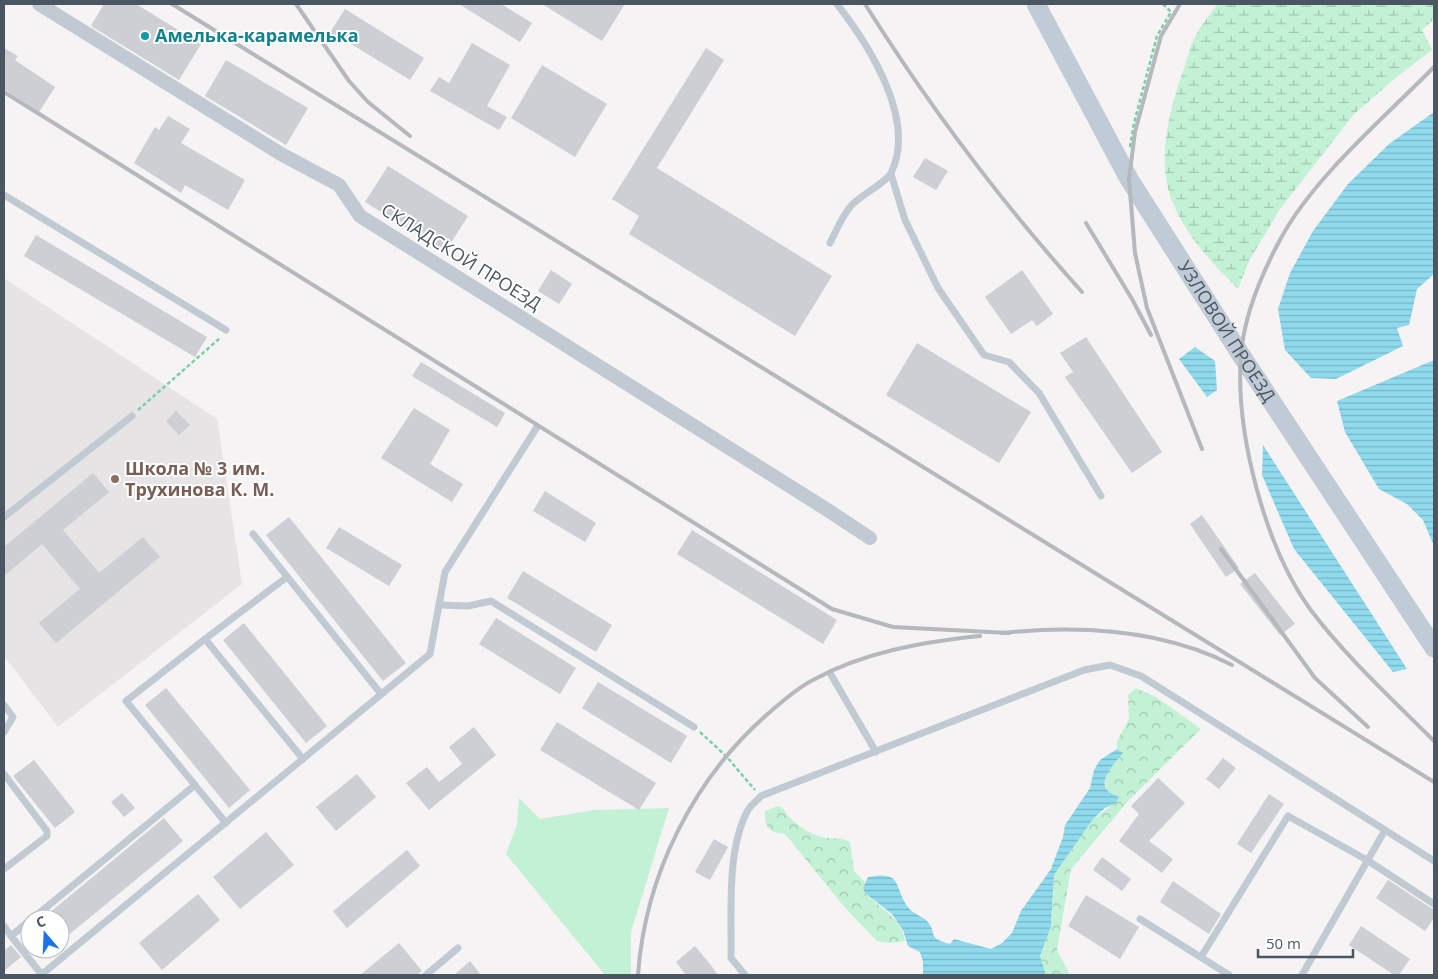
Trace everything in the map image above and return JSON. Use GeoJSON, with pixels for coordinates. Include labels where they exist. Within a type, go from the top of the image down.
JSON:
{"type":"FeatureCollection","features":[{"type":"Feature","properties":{"kind":"street","name":"СКЛАДСКОЙ ПРОЕЗД"},"geometry":{"type":"LineString","coordinates":[[39,4],[281,154],[339,186],[360,216],[870,538]]}},
{"type":"Feature","properties":{"kind":"street","name":"УЗЛОВОЙ ПРОЕЗД"},"geometry":{"type":"LineString","coordinates":[[1036,4],[1126,173],[1240,355],[1434,648]]}},
{"type":"Feature","properties":{"kind":"lane"},"geometry":{"type":"LineString","coordinates":[[837,4],[854,26],[885,77],[901,138],[891,174],[905,220],[938,288],[984,355],[1009,362],[1039,393],[1101,496]]}},
{"type":"Feature","properties":{"kind":"lane"},"geometry":{"type":"LineString","coordinates":[[830,243],[850,207],[891,174]]}},
{"type":"Feature","properties":{"kind":"lane"},"geometry":{"type":"LineString","coordinates":[[4,195],[226,330]]}},
{"type":"Feature","properties":{"kind":"lane"},"geometry":{"type":"LineString","coordinates":[[4,517],[132,416]]}},
{"type":"Feature","properties":{"kind":"lane"},"geometry":{"type":"LineString","coordinates":[[4,926],[42,975],[430,654],[445,572],[537,427]]}},
{"type":"Feature","properties":{"kind":"lane"},"geometry":{"type":"LineString","coordinates":[[253,534],[381,694]]}},
{"type":"Feature","properties":{"kind":"lane"},"geometry":{"type":"LineString","coordinates":[[226,823],[126,701],[287,577]]}},
{"type":"Feature","properties":{"kind":"lane"},"geometry":{"type":"LineString","coordinates":[[439,605],[468,606],[491,601],[694,727]]}},
{"type":"Feature","properties":{"kind":"lane"},"geometry":{"type":"LineString","coordinates":[[205,639],[303,759]]}},
{"type":"Feature","properties":{"kind":"lane"},"geometry":{"type":"LineString","coordinates":[[745,975],[731,958],[734,874],[739,832],[749,809],[761,796],[1084,670],[1110,665],[1140,676],[1434,860]]}},
{"type":"Feature","properties":{"kind":"lane"},"geometry":{"type":"LineString","coordinates":[[830,673],[876,752]]}},
{"type":"Feature","properties":{"kind":"lane"},"geometry":{"type":"LineString","coordinates":[[4,705],[13,717],[4,732]]}},
{"type":"Feature","properties":{"kind":"lane"},"geometry":{"type":"LineString","coordinates":[[4,774],[47,831],[48,836],[4,869]]}},
{"type":"Feature","properties":{"kind":"lane"},"geometry":{"type":"LineString","coordinates":[[44,909],[195,785]]}},
{"type":"Feature","properties":{"kind":"lane"},"geometry":{"type":"LineString","coordinates":[[1201,957],[1288,816],[1368,860],[1434,904]]}},
{"type":"Feature","properties":{"kind":"lane"},"geometry":{"type":"LineString","coordinates":[[1302,975],[1385,830]]}},
{"type":"Feature","properties":{"kind":"lane"},"geometry":{"type":"LineString","coordinates":[[1140,919],[1229,975]]}},
{"type":"Feature","properties":{"kind":"lane"},"geometry":{"type":"LineString","coordinates":[[11,936],[20,929]]}},
{"type":"Feature","properties":{"kind":"lane"},"geometry":{"type":"LineString","coordinates":[[426,975],[458,948]]}},
{"type":"Feature","properties":{"kind":"path"},"geometry":{"type":"LineString","coordinates":[[1126,173],[1134,123],[1157,36],[1171,12],[1164,4]]}},
{"type":"Feature","properties":{"kind":"path"},"geometry":{"type":"LineString","coordinates":[[132,416],[221,338],[226,330]]}},
{"type":"Feature","properties":{"kind":"path"},"geometry":{"type":"LineString","coordinates":[[694,727],[726,756],[761,796]]}},
{"type":"Feature","properties":{"kind":"shaded area","name":"Школа № 3 им. Трухинова К. М."},"geometry":{"type":"Polygon","coordinates":[[[4,278],[217,419],[242,584],[58,727],[4,656],[4,278]]]}},
{"type":"Feature","properties":{"kind":"green space"},"geometry":{"type":"Polygon","coordinates":[[[1217,4],[1434,4],[1434,19],[1422,30],[1432,50],[1354,114],[1280,209],[1249,261],[1238,289],[1211,261],[1181,220],[1169,192],[1166,174],[1166,140],[1178,87],[1194,39],[1217,4]]]}},
{"type":"Feature","properties":{"kind":"green space"},"geometry":{"type":"Polygon","coordinates":[[[1136,688],[1156,697],[1201,729],[1129,800],[1071,869],[1057,950],[1070,975],[1046,975],[1040,956],[1052,920],[1054,875],[1093,819],[1111,806],[1113,794],[1107,791],[1107,776],[1122,753],[1117,749],[1117,741],[1129,719],[1128,695],[1136,688]]]}},
{"type":"Feature","properties":{"kind":"green space"},"geometry":{"type":"Polygon","coordinates":[[[519,798],[540,819],[595,810],[669,808],[631,932],[631,975],[605,975],[506,854],[517,824],[519,798]]]}},
{"type":"Feature","properties":{"kind":"green space"},"geometry":{"type":"Polygon","coordinates":[[[778,806],[783,808],[796,823],[814,834],[850,842],[854,871],[865,882],[863,888],[899,924],[905,941],[890,943],[877,941],[847,910],[785,834],[770,830],[766,822],[765,811],[778,806]]]}},
{"type":"Feature","properties":{"kind":"water"},"geometry":{"type":"Polygon","coordinates":[[[1434,112],[1434,274],[1417,289],[1409,325],[1397,328],[1403,346],[1336,379],[1311,378],[1285,350],[1278,309],[1290,273],[1313,231],[1348,184],[1389,144],[1434,112]]]}},
{"type":"Feature","properties":{"kind":"water"},"geometry":{"type":"Polygon","coordinates":[[[1195,347],[1215,361],[1217,390],[1207,397],[1179,359],[1195,347]]]}},
{"type":"Feature","properties":{"kind":"water"},"geometry":{"type":"Polygon","coordinates":[[[1434,360],[1434,546],[1423,520],[1407,504],[1379,489],[1345,432],[1337,401],[1434,360]]]}},
{"type":"Feature","properties":{"kind":"water"},"geometry":{"type":"Polygon","coordinates":[[[1263,445],[1407,669],[1393,672],[1294,549],[1262,475],[1263,445]]]}},
{"type":"Feature","properties":{"kind":"water"},"geometry":{"type":"Polygon","coordinates":[[[1117,749],[1123,753],[1109,772],[1105,782],[1105,787],[1108,791],[1119,797],[1116,803],[1105,808],[1093,819],[1054,875],[1051,926],[1040,956],[1046,975],[923,974],[923,962],[920,952],[908,946],[903,930],[892,914],[865,893],[863,888],[868,877],[879,875],[893,878],[908,907],[927,921],[935,937],[938,939],[950,944],[954,939],[991,949],[1002,943],[1012,933],[1021,911],[1051,869],[1063,837],[1065,825],[1090,788],[1094,770],[1100,760],[1117,749]]]}},
{"type":"Feature","properties":{"kind":"building","name":"Амелька-карамелька"},"geometry":{"type":"Polygon","coordinates":[[[104,4],[136,4],[201,44],[179,80],[91,26],[104,4]]]}},
{"type":"Feature","properties":{"kind":"building"},"geometry":{"type":"Polygon","coordinates":[[[459,4],[501,4],[532,23],[520,42],[459,4]]]}},
{"type":"Feature","properties":{"kind":"building"},"geometry":{"type":"Polygon","coordinates":[[[542,4],[625,4],[602,41],[542,4]]]}},
{"type":"Feature","properties":{"kind":"building"},"geometry":{"type":"Polygon","coordinates":[[[345,9],[424,58],[410,80],[343,39],[341,41],[329,34],[345,9]]]}},
{"type":"Feature","properties":{"kind":"building"},"geometry":{"type":"Polygon","coordinates":[[[472,43],[510,65],[487,106],[507,117],[499,130],[430,91],[439,77],[449,83],[472,43]]]}},
{"type":"Feature","properties":{"kind":"building"},"geometry":{"type":"Polygon","coordinates":[[[4,48],[18,56],[15,60],[55,87],[39,112],[4,89],[4,48]]]}},
{"type":"Feature","properties":{"kind":"building"},"geometry":{"type":"Polygon","coordinates":[[[706,48],[724,60],[657,168],[832,276],[795,336],[629,234],[639,216],[612,199],[706,48]]]}},
{"type":"Feature","properties":{"kind":"building"},"geometry":{"type":"Polygon","coordinates":[[[226,60],[308,108],[286,145],[205,96],[226,60]]]}},
{"type":"Feature","properties":{"kind":"building"},"geometry":{"type":"Polygon","coordinates":[[[542,65],[607,104],[575,157],[511,118],[542,65]]]}},
{"type":"Feature","properties":{"kind":"building"},"geometry":{"type":"Polygon","coordinates":[[[168,116],[190,129],[181,143],[245,180],[228,210],[185,185],[181,193],[134,163],[155,127],[159,130],[168,116]]]}},
{"type":"Feature","properties":{"kind":"building"},"geometry":{"type":"Polygon","coordinates":[[[925,158],[948,171],[936,190],[913,177],[925,158]]]}},
{"type":"Feature","properties":{"kind":"building"},"geometry":{"type":"Polygon","coordinates":[[[388,166],[468,216],[445,252],[365,202],[388,166]]]}},
{"type":"Feature","properties":{"kind":"building"},"geometry":{"type":"Polygon","coordinates":[[[36,235],[207,337],[195,357],[24,256],[36,235]]]}},
{"type":"Feature","properties":{"kind":"building"},"geometry":{"type":"Polygon","coordinates":[[[551,270],[572,284],[559,304],[538,291],[551,270]]]}},
{"type":"Feature","properties":{"kind":"building"},"geometry":{"type":"Polygon","coordinates":[[[1022,270],[1053,314],[1037,326],[1032,320],[1011,334],[985,297],[1022,270]]]}},
{"type":"Feature","properties":{"kind":"building"},"geometry":{"type":"Polygon","coordinates":[[[1086,337],[1162,452],[1132,473],[1065,377],[1073,372],[1060,353],[1086,337]]]}},
{"type":"Feature","properties":{"kind":"building"},"geometry":{"type":"Polygon","coordinates":[[[917,343],[1031,412],[999,463],[886,395],[917,343]]]}},
{"type":"Feature","properties":{"kind":"building"},"geometry":{"type":"Polygon","coordinates":[[[421,362],[505,413],[497,427],[412,376],[421,362]]]}},
{"type":"Feature","properties":{"kind":"building"},"geometry":{"type":"Polygon","coordinates":[[[414,408],[450,430],[430,464],[463,484],[452,502],[381,458],[414,408]]]}},
{"type":"Feature","properties":{"kind":"building"},"geometry":{"type":"Polygon","coordinates":[[[176,411],[190,425],[179,435],[166,421],[176,411]]]}},
{"type":"Feature","properties":{"kind":"building"},"geometry":{"type":"Polygon","coordinates":[[[93,473],[109,492],[63,530],[99,573],[143,537],[160,557],[56,643],[39,623],[80,589],[42,544],[4,576],[4,547],[93,473]]]}},
{"type":"Feature","properties":{"kind":"building"},"geometry":{"type":"Polygon","coordinates":[[[545,491],[596,523],[585,542],[533,511],[545,491]]]}},
{"type":"Feature","properties":{"kind":"building"},"geometry":{"type":"Polygon","coordinates":[[[1202,515],[1239,568],[1226,577],[1190,524],[1202,515]]]}},
{"type":"Feature","properties":{"kind":"building"},"geometry":{"type":"Polygon","coordinates":[[[289,517],[406,663],[383,681],[266,535],[289,517]]]}},
{"type":"Feature","properties":{"kind":"building"},"geometry":{"type":"Polygon","coordinates":[[[339,527],[402,565],[389,586],[326,548],[339,527]]]}},
{"type":"Feature","properties":{"kind":"building"},"geometry":{"type":"Polygon","coordinates":[[[692,530],[837,620],[823,644],[677,554],[692,530]]]}},
{"type":"Feature","properties":{"kind":"building"},"geometry":{"type":"Polygon","coordinates":[[[523,571],[612,625],[596,652],[507,598],[523,571]]]}},
{"type":"Feature","properties":{"kind":"building"},"geometry":{"type":"Polygon","coordinates":[[[1255,573],[1295,624],[1280,635],[1240,584],[1255,573]]]}},
{"type":"Feature","properties":{"kind":"building"},"geometry":{"type":"Polygon","coordinates":[[[496,618],[576,668],[560,694],[479,644],[496,618]]]}},
{"type":"Feature","properties":{"kind":"building"},"geometry":{"type":"Polygon","coordinates":[[[244,623],[327,726],[306,743],[223,640],[244,623]]]}},
{"type":"Feature","properties":{"kind":"building"},"geometry":{"type":"Polygon","coordinates":[[[598,682],[687,736],[671,763],[582,708],[598,682]]]}},
{"type":"Feature","properties":{"kind":"building"},"geometry":{"type":"Polygon","coordinates":[[[166,688],[250,790],[229,808],[145,705],[166,688]]]}},
{"type":"Feature","properties":{"kind":"building"},"geometry":{"type":"Polygon","coordinates":[[[557,722],[656,783],[639,810],[540,750],[557,722]]]}},
{"type":"Feature","properties":{"kind":"building"},"geometry":{"type":"Polygon","coordinates":[[[474,727],[496,755],[429,810],[406,783],[427,767],[439,782],[462,764],[449,747],[474,727]]]}},
{"type":"Feature","properties":{"kind":"building"},"geometry":{"type":"Polygon","coordinates":[[[1223,758],[1236,768],[1219,789],[1206,779],[1223,758]]]}},
{"type":"Feature","properties":{"kind":"building"},"geometry":{"type":"Polygon","coordinates":[[[34,760],[75,812],[55,828],[13,776],[34,760]]]}},
{"type":"Feature","properties":{"kind":"building"},"geometry":{"type":"Polygon","coordinates":[[[357,774],[376,797],[336,831],[316,807],[357,774]]]}},
{"type":"Feature","properties":{"kind":"building"},"geometry":{"type":"Polygon","coordinates":[[[1158,778],[1185,803],[1149,841],[1173,859],[1162,873],[1119,841],[1139,814],[1131,806],[1158,778]]]}},
{"type":"Feature","properties":{"kind":"building"},"geometry":{"type":"Polygon","coordinates":[[[122,793],[135,808],[124,817],[111,802],[122,793]]]}},
{"type":"Feature","properties":{"kind":"building"},"geometry":{"type":"Polygon","coordinates":[[[1269,794],[1284,804],[1251,853],[1237,844],[1269,794]]]}},
{"type":"Feature","properties":{"kind":"building"},"geometry":{"type":"Polygon","coordinates":[[[164,818],[183,841],[70,934],[70,909],[54,909],[164,818]]]}},
{"type":"Feature","properties":{"kind":"building"},"geometry":{"type":"Polygon","coordinates":[[[266,832],[294,865],[240,909],[213,877],[266,832]]]}},
{"type":"Feature","properties":{"kind":"building"},"geometry":{"type":"Polygon","coordinates":[[[714,839],[728,847],[710,880],[695,872],[714,839]]]}},
{"type":"Feature","properties":{"kind":"building"},"geometry":{"type":"Polygon","coordinates":[[[407,850],[420,866],[347,928],[333,911],[407,850]]]}},
{"type":"Feature","properties":{"kind":"building"},"geometry":{"type":"Polygon","coordinates":[[[1102,857],[1131,879],[1122,891],[1093,870],[1102,857]]]}},
{"type":"Feature","properties":{"kind":"building"},"geometry":{"type":"Polygon","coordinates":[[[1388,880],[1434,910],[1434,918],[1425,931],[1376,898],[1388,880]]]}},
{"type":"Feature","properties":{"kind":"building"},"geometry":{"type":"Polygon","coordinates":[[[1173,881],[1221,914],[1209,934],[1160,902],[1173,881]]]}},
{"type":"Feature","properties":{"kind":"building"},"geometry":{"type":"Polygon","coordinates":[[[198,894],[220,920],[162,970],[139,943],[198,894]]]}},
{"type":"Feature","properties":{"kind":"building"},"geometry":{"type":"Polygon","coordinates":[[[1086,895],[1139,927],[1120,959],[1068,926],[1086,895]]]}},
{"type":"Feature","properties":{"kind":"building"},"geometry":{"type":"Polygon","coordinates":[[[1361,926],[1410,959],[1399,975],[1394,975],[1349,945],[1361,926]]]}},
{"type":"Feature","properties":{"kind":"building"},"geometry":{"type":"Polygon","coordinates":[[[399,943],[422,971],[417,975],[360,975],[399,943]]]}},
{"type":"Feature","properties":{"kind":"building"},"geometry":{"type":"Polygon","coordinates":[[[11,945],[20,958],[4,971],[4,951],[11,945]]]}},
{"type":"Feature","properties":{"kind":"building"},"geometry":{"type":"Polygon","coordinates":[[[695,946],[718,975],[686,975],[676,962],[695,946]]]}},
{"type":"Feature","properties":{"kind":"building"},"geometry":{"type":"Polygon","coordinates":[[[470,961],[481,975],[454,975],[470,961]]]}},
{"type":"Feature","properties":{"kind":"railway"},"geometry":{"type":"LineString","coordinates":[[172,4],[1434,782]]}},
{"type":"Feature","properties":{"kind":"railway"},"geometry":{"type":"LineString","coordinates":[[296,4],[349,81],[368,102],[410,136]]}},
{"type":"Feature","properties":{"kind":"railway"},"geometry":{"type":"LineString","coordinates":[[865,4],[889,42],[967,152],[1023,223],[1082,292]]}},
{"type":"Feature","properties":{"kind":"railway"},"geometry":{"type":"LineString","coordinates":[[1180,4],[1161,36],[1135,132],[1129,179],[1135,253],[1147,308],[1202,449]]}},
{"type":"Feature","properties":{"kind":"railway"},"geometry":{"type":"LineString","coordinates":[[1434,67],[1331,170],[1295,215],[1267,265],[1250,310],[1243,340],[1240,385],[1248,453],[1256,488],[1279,554],[1294,583],[1310,609],[1339,644],[1434,741]]}},
{"type":"Feature","properties":{"kind":"railway"},"geometry":{"type":"LineString","coordinates":[[4,92],[832,609],[893,627],[1009,633]]}},
{"type":"Feature","properties":{"kind":"railway"},"geometry":{"type":"LineString","coordinates":[[1086,223],[1132,299],[1151,335]]}},
{"type":"Feature","properties":{"kind":"railway"},"geometry":{"type":"LineString","coordinates":[[1221,549],[1315,678],[1368,727]]}},
{"type":"Feature","properties":{"kind":"railway"},"geometry":{"type":"LineString","coordinates":[[1002,633],[1061,630],[1120,632],[1177,644],[1205,653],[1232,665]]}},
{"type":"Feature","properties":{"kind":"railway"},"geometry":{"type":"LineString","coordinates":[[638,975],[651,901],[663,865],[678,830],[718,766],[743,738],[770,712],[796,691],[832,670],[873,655],[915,645],[980,636]]}},
{"type":"Feature","properties":{"kind":"place","name":"Амелька-карамелька"},"geometry":{"type":"Point","coordinates":[145,36]}},
{"type":"Feature","properties":{"kind":"place","name":"Школа № 3 им. Трухинова К. М."},"geometry":{"type":"Point","coordinates":[115,479]}}]}
